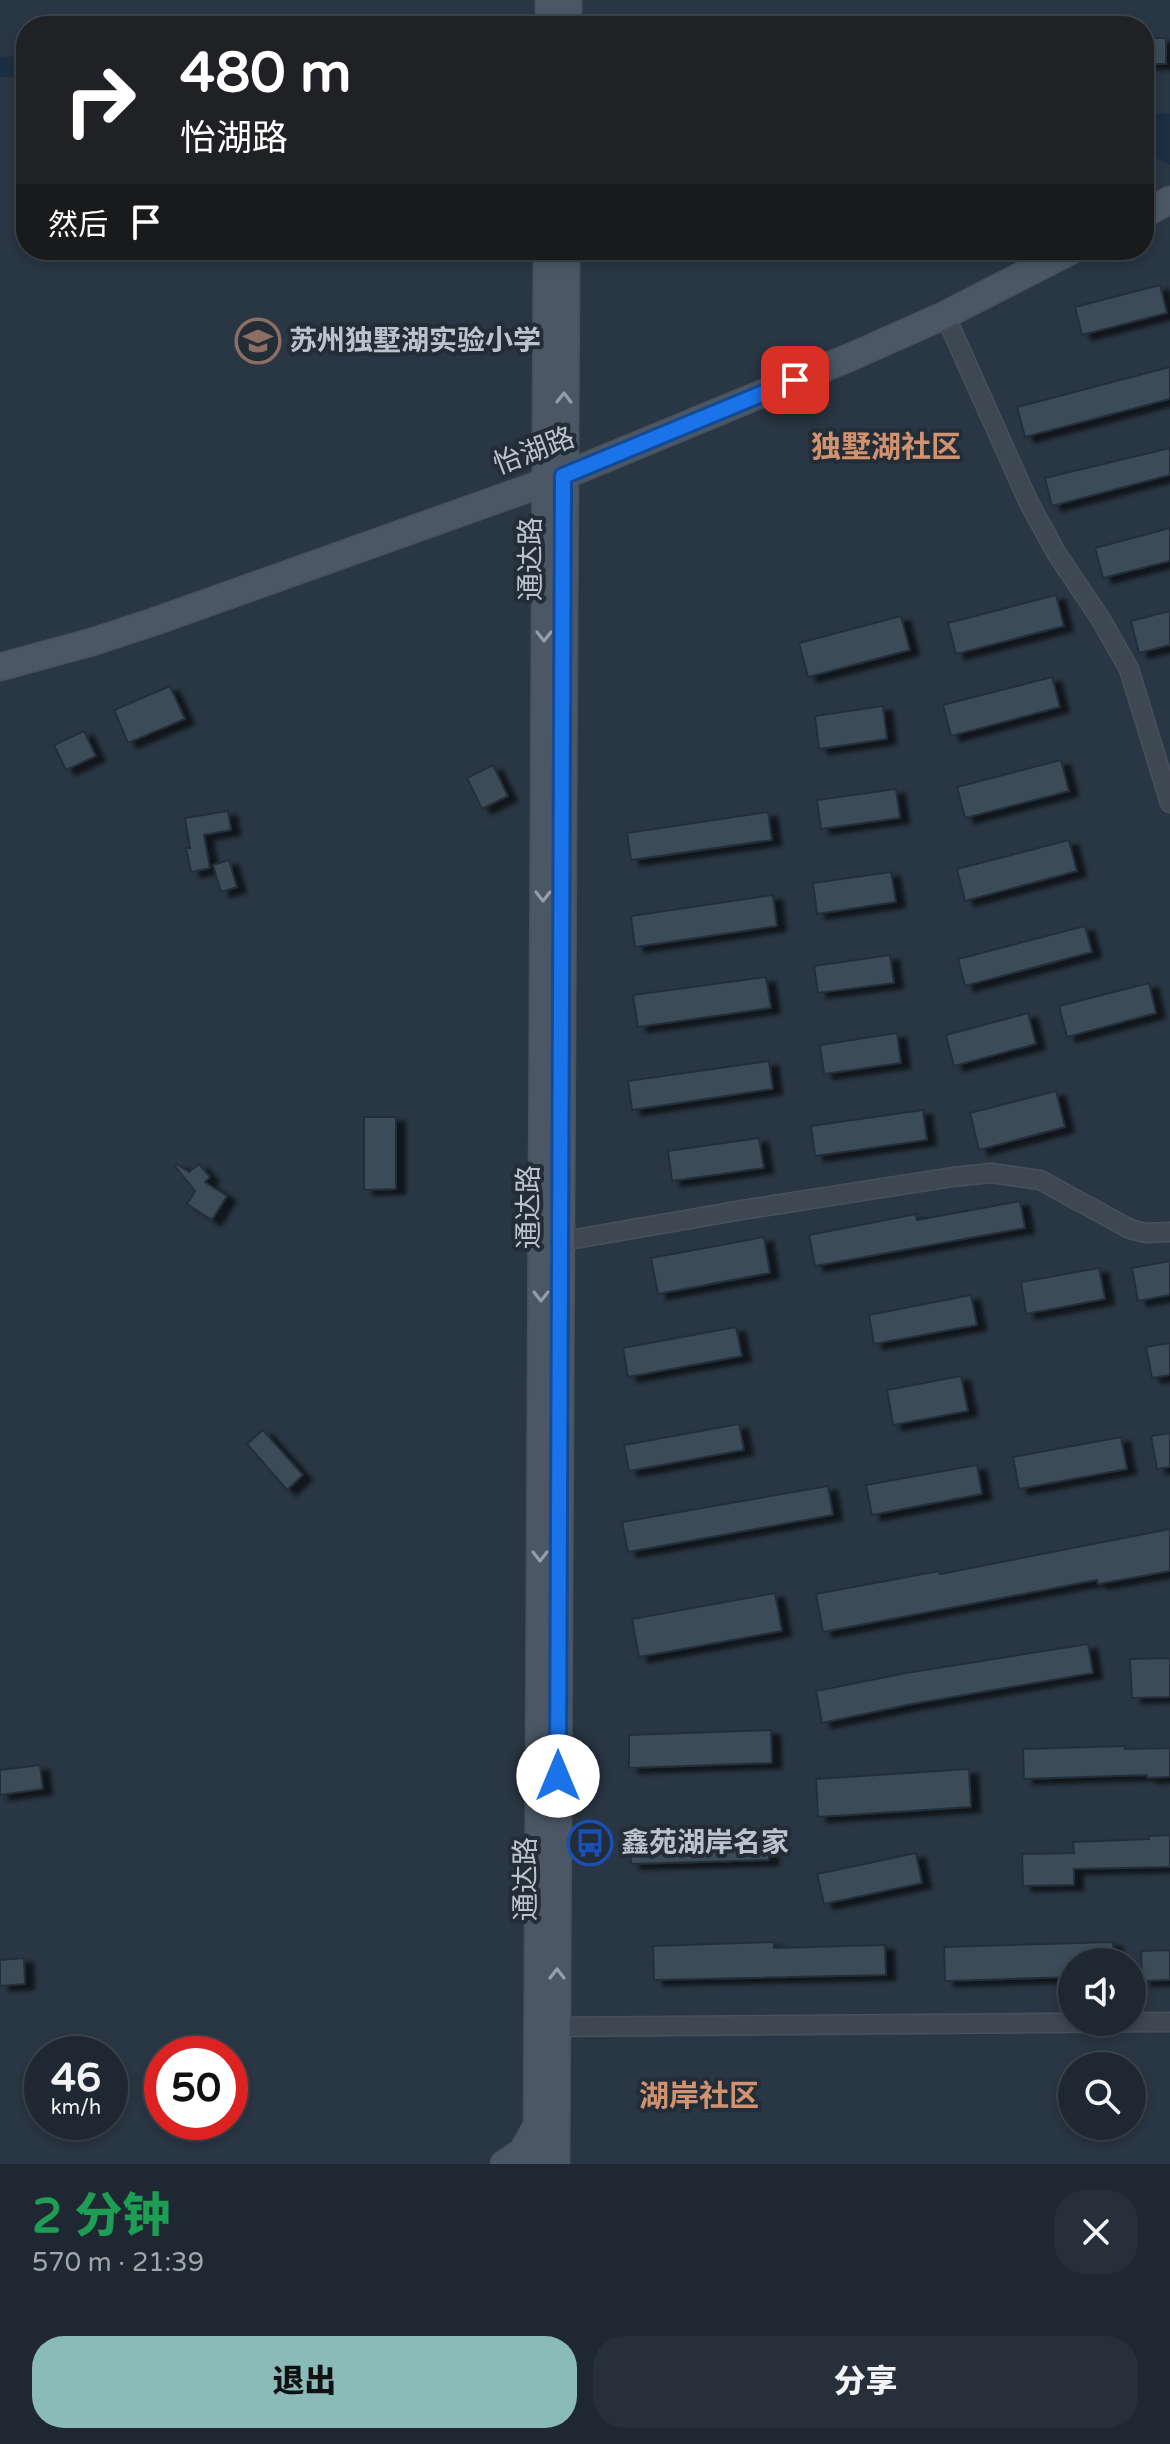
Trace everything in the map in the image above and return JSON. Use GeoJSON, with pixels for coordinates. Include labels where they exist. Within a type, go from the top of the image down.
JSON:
{"type":"FeatureCollection","features":[{"type":"Feature","properties":{"kind":"main road","name":"通达路"},"geometry":{"type":"LineString","coordinates":[[547,260],[554,479],[548,2027],[556,2164]]}},
{"type":"Feature","properties":{"kind":"main road","name":"通达路"},"geometry":{"type":"LineString","coordinates":[[554,479],[565,260]]}},
{"type":"Feature","properties":{"kind":"main road","name":"怡湖路"},"geometry":{"type":"LineString","coordinates":[[0,667],[153,622],[554,479],[853,356],[945,315],[1052,260]]}},
{"type":"Feature","properties":{"kind":"main road","name":"通达路"},"geometry":{"type":"LineString","coordinates":[[537,2164],[537,2126],[548,2027]]}},
{"type":"Feature","properties":{"kind":"main road"},"geometry":{"type":"LineString","coordinates":[[504,2164],[522,2152],[537,2126]]}},
{"type":"Feature","properties":{"kind":"street"},"geometry":{"type":"LineString","coordinates":[[945,315],[1029,503],[1129,669],[1170,803]]}},
{"type":"Feature","properties":{"kind":"street"},"geometry":{"type":"LineString","coordinates":[[551,1243],[748,1209],[991,1173],[1040,1180],[1130,1229],[1146,1233],[1170,1232]]}},
{"type":"Feature","properties":{"kind":"street"},"geometry":{"type":"LineString","coordinates":[[548,2027],[1170,2022]]}},
{"type":"Feature","properties":{"kind":"water"},"geometry":{"type":"Polygon","coordinates":[[[1154,113],[1170,114],[1170,165],[1154,157],[1154,113]]]}},
{"type":"Feature","properties":{"kind":"building"},"geometry":{"type":"Polygon","coordinates":[[[1154,38],[1166,38],[1166,64],[1154,64],[1154,38]]]}},
{"type":"Feature","properties":{"kind":"building"},"geometry":{"type":"Polygon","coordinates":[[[1160,285],[1167,313],[1082,335],[1075,307],[1160,285]]]}},
{"type":"Feature","properties":{"kind":"building"},"geometry":{"type":"Polygon","coordinates":[[[1170,367],[1170,399],[1025,437],[1017,407],[1170,367]]]}},
{"type":"Feature","properties":{"kind":"building"},"geometry":{"type":"Polygon","coordinates":[[[1170,448],[1170,475],[1052,506],[1045,478],[1170,448]]]}},
{"type":"Feature","properties":{"kind":"building"},"geometry":{"type":"Polygon","coordinates":[[[1170,528],[1170,561],[1103,578],[1095,548],[1170,528]]]}},
{"type":"Feature","properties":{"kind":"building"},"geometry":{"type":"Polygon","coordinates":[[[1056,595],[1064,626],[956,654],[948,623],[1056,595]]]}},
{"type":"Feature","properties":{"kind":"building"},"geometry":{"type":"Polygon","coordinates":[[[1170,611],[1170,645],[1139,653],[1131,621],[1170,611]]]}},
{"type":"Feature","properties":{"kind":"building"},"geometry":{"type":"Polygon","coordinates":[[[901,616],[910,650],[808,677],[799,643],[901,616]]]}},
{"type":"Feature","properties":{"kind":"building"},"geometry":{"type":"Polygon","coordinates":[[[1052,677],[1060,707],[951,736],[943,705],[1052,677]]]}},
{"type":"Feature","properties":{"kind":"building"},"geometry":{"type":"Polygon","coordinates":[[[170,686],[185,719],[128,743],[114,710],[170,686]]]}},
{"type":"Feature","properties":{"kind":"building"},"geometry":{"type":"Polygon","coordinates":[[[883,706],[887,739],[819,749],[815,716],[883,706]]]}},
{"type":"Feature","properties":{"kind":"building"},"geometry":{"type":"Polygon","coordinates":[[[84,731],[96,756],[66,770],[54,745],[84,731]]]}},
{"type":"Feature","properties":{"kind":"building"},"geometry":{"type":"Polygon","coordinates":[[[1061,760],[1069,791],[965,818],[957,787],[1061,760]]]}},
{"type":"Feature","properties":{"kind":"building"},"geometry":{"type":"Polygon","coordinates":[[[493,765],[508,796],[482,809],[467,778],[493,765]]]}},
{"type":"Feature","properties":{"kind":"building"},"geometry":{"type":"Polygon","coordinates":[[[896,789],[900,818],[821,829],[817,800],[896,789]]]}},
{"type":"Feature","properties":{"kind":"building"},"geometry":{"type":"Polygon","coordinates":[[[228,811],[231,830],[204,835],[210,868],[191,872],[185,818],[228,811]]]}},
{"type":"Feature","properties":{"kind":"building"},"geometry":{"type":"Polygon","coordinates":[[[768,812],[772,840],[631,860],[627,833],[768,812]]]}},
{"type":"Feature","properties":{"kind":"building"},"geometry":{"type":"Polygon","coordinates":[[[1069,840],[1077,871],[965,901],[957,869],[1069,840]]]}},
{"type":"Feature","properties":{"kind":"building"},"geometry":{"type":"Polygon","coordinates":[[[229,860],[237,887],[221,892],[213,865],[229,860]]]}},
{"type":"Feature","properties":{"kind":"building"},"geometry":{"type":"Polygon","coordinates":[[[891,872],[896,902],[817,914],[813,883],[891,872]]]}},
{"type":"Feature","properties":{"kind":"building"},"geometry":{"type":"Polygon","coordinates":[[[773,895],[777,926],[635,947],[631,916],[773,895]]]}},
{"type":"Feature","properties":{"kind":"building"},"geometry":{"type":"Polygon","coordinates":[[[1085,926],[1092,952],[965,986],[958,959],[1085,926]]]}},
{"type":"Feature","properties":{"kind":"building"},"geometry":{"type":"Polygon","coordinates":[[[890,955],[894,983],[818,993],[814,966],[890,955]]]}},
{"type":"Feature","properties":{"kind":"building"},"geometry":{"type":"Polygon","coordinates":[[[766,977],[771,1008],[638,1027],[633,995],[766,977]]]}},
{"type":"Feature","properties":{"kind":"building"},"geometry":{"type":"Polygon","coordinates":[[[1149,983],[1156,1013],[1067,1037],[1059,1006],[1149,983]]]}},
{"type":"Feature","properties":{"kind":"building"},"geometry":{"type":"Polygon","coordinates":[[[1028,1013],[1036,1044],[954,1066],[946,1035],[1028,1013]]]}},
{"type":"Feature","properties":{"kind":"building"},"geometry":{"type":"Polygon","coordinates":[[[897,1033],[901,1063],[824,1074],[820,1045],[897,1033]]]}},
{"type":"Feature","properties":{"kind":"building"},"geometry":{"type":"Polygon","coordinates":[[[769,1061],[773,1089],[632,1110],[628,1081],[769,1061]]]}},
{"type":"Feature","properties":{"kind":"building"},"geometry":{"type":"Polygon","coordinates":[[[1056,1091],[1065,1127],[979,1150],[970,1113],[1056,1091]]]}},
{"type":"Feature","properties":{"kind":"building"},"geometry":{"type":"Polygon","coordinates":[[[923,1110],[927,1140],[815,1156],[811,1126],[923,1110]]]}},
{"type":"Feature","properties":{"kind":"building"},"geometry":{"type":"Polygon","coordinates":[[[364,1117],[396,1117],[396,1189],[364,1190],[364,1117]]]}},
{"type":"Feature","properties":{"kind":"building"},"geometry":{"type":"Polygon","coordinates":[[[759,1138],[764,1168],[672,1181],[668,1151],[759,1138]]]}},
{"type":"Feature","properties":{"kind":"building"},"geometry":{"type":"Polygon","coordinates":[[[177,1164],[189,1172],[199,1164],[210,1177],[205,1182],[227,1196],[212,1220],[187,1204],[195,1191],[175,1166],[177,1164]]]}},
{"type":"Feature","properties":{"kind":"building"},"geometry":{"type":"Polygon","coordinates":[[[1020,1201],[1025,1228],[815,1266],[809,1235],[916,1214],[917,1220],[1020,1201]]]}},
{"type":"Feature","properties":{"kind":"building"},"geometry":{"type":"Polygon","coordinates":[[[764,1237],[770,1273],[658,1294],[651,1258],[764,1237]]]}},
{"type":"Feature","properties":{"kind":"building"},"geometry":{"type":"Polygon","coordinates":[[[1170,1261],[1170,1295],[1138,1301],[1132,1268],[1170,1261]]]}},
{"type":"Feature","properties":{"kind":"building"},"geometry":{"type":"Polygon","coordinates":[[[1099,1268],[1105,1299],[1026,1314],[1021,1282],[1099,1268]]]}},
{"type":"Feature","properties":{"kind":"building"},"geometry":{"type":"Polygon","coordinates":[[[971,1295],[977,1325],[874,1344],[869,1315],[971,1295]]]}},
{"type":"Feature","properties":{"kind":"building"},"geometry":{"type":"Polygon","coordinates":[[[736,1327],[742,1356],[628,1377],[623,1348],[736,1327]]]}},
{"type":"Feature","properties":{"kind":"building"},"geometry":{"type":"Polygon","coordinates":[[[1170,1343],[1170,1375],[1152,1378],[1146,1347],[1170,1343]]]}},
{"type":"Feature","properties":{"kind":"building"},"geometry":{"type":"Polygon","coordinates":[[[961,1376],[968,1411],[893,1425],[887,1390],[961,1376]]]}},
{"type":"Feature","properties":{"kind":"building"},"geometry":{"type":"Polygon","coordinates":[[[739,1424],[744,1450],[629,1471],[624,1445],[739,1424]]]}},
{"type":"Feature","properties":{"kind":"building"},"geometry":{"type":"Polygon","coordinates":[[[263,1430],[303,1475],[287,1490],[247,1444],[263,1430]]]}},
{"type":"Feature","properties":{"kind":"building"},"geometry":{"type":"Polygon","coordinates":[[[1170,1433],[1170,1467],[1157,1469],[1151,1436],[1170,1433]]]}},
{"type":"Feature","properties":{"kind":"building"},"geometry":{"type":"Polygon","coordinates":[[[1121,1437],[1127,1469],[1019,1489],[1013,1457],[1121,1437]]]}},
{"type":"Feature","properties":{"kind":"building"},"geometry":{"type":"Polygon","coordinates":[[[977,1465],[982,1494],[872,1515],[866,1485],[977,1465]]]}},
{"type":"Feature","properties":{"kind":"building"},"geometry":{"type":"Polygon","coordinates":[[[828,1486],[833,1515],[628,1552],[622,1522],[828,1486]]]}},
{"type":"Feature","properties":{"kind":"building"},"geometry":{"type":"Polygon","coordinates":[[[1170,1529],[1170,1571],[1098,1584],[1097,1580],[823,1632],[816,1594],[939,1571],[940,1574],[1170,1529]]]}},
{"type":"Feature","properties":{"kind":"building"},"geometry":{"type":"Polygon","coordinates":[[[775,1593],[782,1631],[639,1657],[632,1619],[775,1593]]]}},
{"type":"Feature","properties":{"kind":"building"},"geometry":{"type":"Polygon","coordinates":[[[1088,1644],[1093,1673],[822,1723],[816,1691],[906,1673],[1088,1644]]]}},
{"type":"Feature","properties":{"kind":"building"},"geometry":{"type":"Polygon","coordinates":[[[1170,1658],[1170,1697],[1132,1698],[1130,1659],[1170,1658]]]}},
{"type":"Feature","properties":{"kind":"building"},"geometry":{"type":"Polygon","coordinates":[[[771,1730],[772,1763],[629,1768],[629,1735],[771,1730]]]}},
{"type":"Feature","properties":{"kind":"building"},"geometry":{"type":"Polygon","coordinates":[[[1125,1746],[1125,1749],[1170,1748],[1170,1777],[1024,1779],[1023,1749],[1125,1746]]]}},
{"type":"Feature","properties":{"kind":"building"},"geometry":{"type":"Polygon","coordinates":[[[40,1765],[43,1789],[0,1795],[0,1770],[40,1765]]]}},
{"type":"Feature","properties":{"kind":"building"},"geometry":{"type":"Polygon","coordinates":[[[969,1769],[971,1807],[818,1817],[816,1779],[969,1769]]]}},
{"type":"Feature","properties":{"kind":"building"},"geometry":{"type":"Polygon","coordinates":[[[769,1835],[769,1860],[631,1864],[630,1840],[769,1835]]]}},
{"type":"Feature","properties":{"kind":"building"},"geometry":{"type":"Polygon","coordinates":[[[1170,1835],[1170,1867],[1074,1869],[1074,1885],[1023,1886],[1022,1854],[1074,1853],[1073,1842],[1149,1839],[1149,1836],[1170,1835]]]}},
{"type":"Feature","properties":{"kind":"building"},"geometry":{"type":"Polygon","coordinates":[[[916,1853],[922,1883],[824,1904],[817,1874],[916,1853]]]}},
{"type":"Feature","properties":{"kind":"building"},"geometry":{"type":"Polygon","coordinates":[[[774,1942],[774,1948],[885,1945],[886,1975],[654,1980],[653,1946],[774,1942]]]}},
{"type":"Feature","properties":{"kind":"building"},"geometry":{"type":"Polygon","coordinates":[[[1113,1942],[1113,1948],[1058,1948],[1058,1977],[945,1981],[944,1947],[1113,1942]]]}},
{"type":"Feature","properties":{"kind":"building"},"geometry":{"type":"Polygon","coordinates":[[[1170,1950],[1170,1980],[1146,1981],[1146,1951],[1170,1950]]]}},
{"type":"Feature","properties":{"kind":"building"},"geometry":{"type":"Polygon","coordinates":[[[24,1958],[25,1984],[0,1986],[0,1960],[24,1958]]]}},
{"type":"Feature","properties":{"kind":"waterway"},"geometry":{"type":"LineString","coordinates":[[0,67],[16,66]]}},
{"type":"Feature","properties":{"kind":"place","name":"苏州独墅湖实验小学"},"geometry":{"type":"Point","coordinates":[258,341]}},
{"type":"Feature","properties":{"kind":"place","name":"鑫苑湖岸名家"},"geometry":{"type":"Point","coordinates":[590,1843]}},
{"type":"Feature","properties":{"kind":"district","name":"独墅湖社区"},"geometry":{"type":"Point","coordinates":[886,447]}},
{"type":"Feature","properties":{"kind":"district","name":"湖岸社区"},"geometry":{"type":"Point","coordinates":[699,2096]}},
{"type":"Feature","properties":{"kind":"route"},"geometry":{"type":"LineString","coordinates":[[558,1776],[563,476],[795,380]]}}]}
